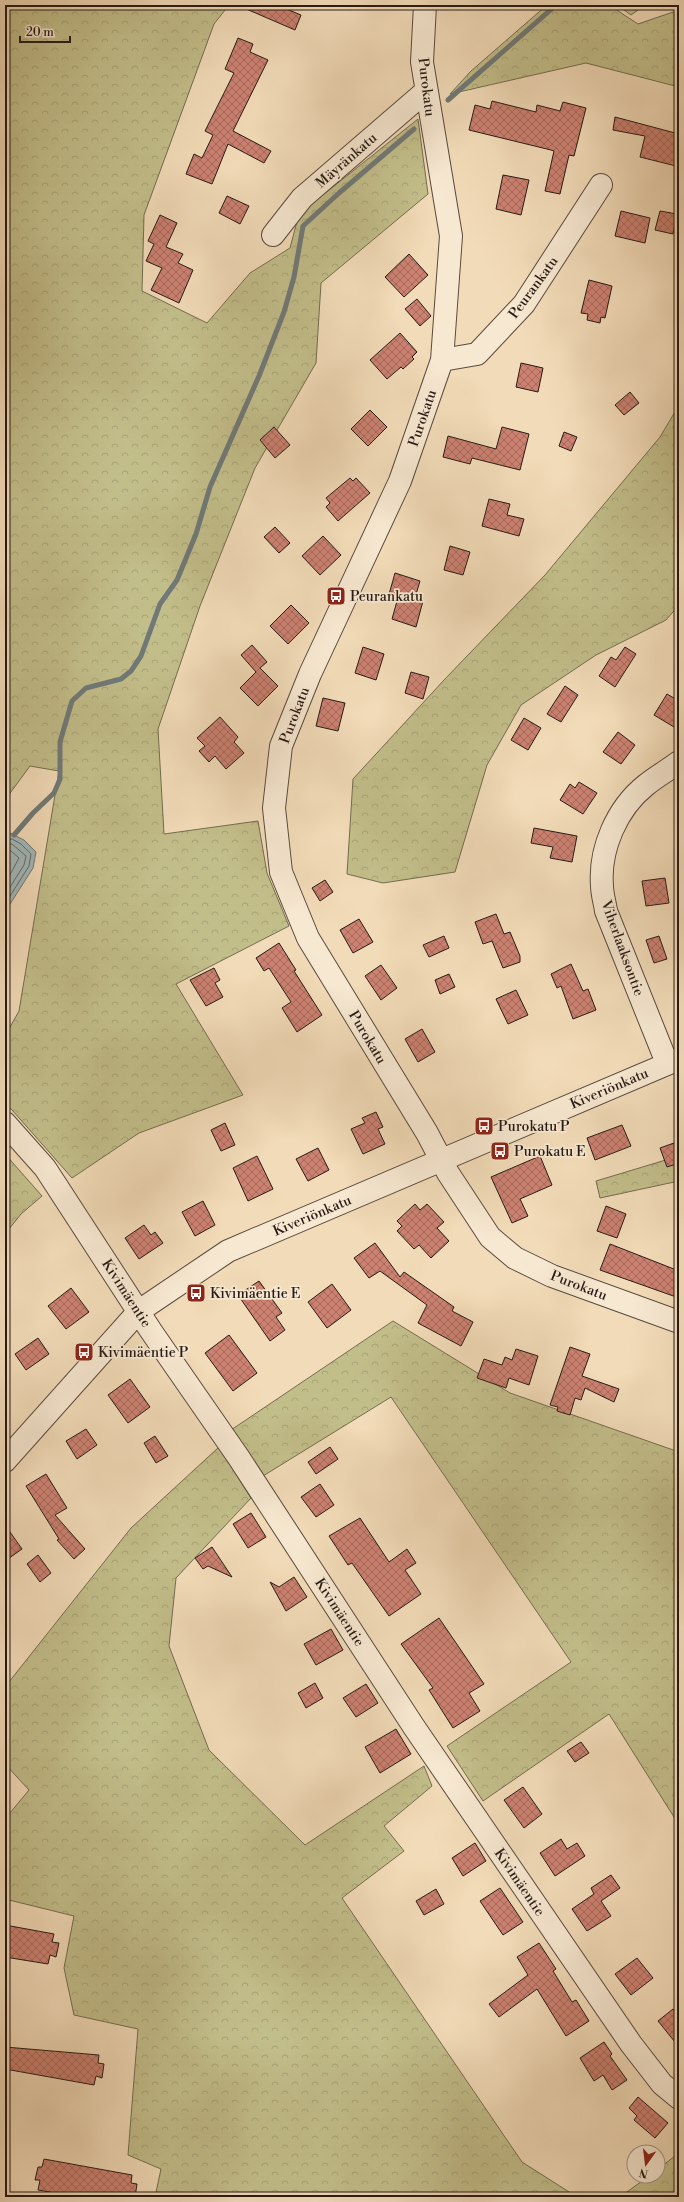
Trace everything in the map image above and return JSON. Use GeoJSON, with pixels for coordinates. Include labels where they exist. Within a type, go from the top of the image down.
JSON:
{"type":"FeatureCollection","features":[{"type":"Feature","properties":{"kind":"street","name":"Purokatu"},"geometry":{"type":"LineString","coordinates":[[425,5],[422,62],[451,236],[442,360],[400,482],[310,674],[282,746],[274,808],[280,872],[308,938],[441,1160],[490,1237],[515,1258],[552,1276],[679,1322]]}},
{"type":"Feature","properties":{"kind":"street","name":"Mäyränkatu"},"geometry":{"type":"LineString","coordinates":[[273,236],[302,198],[426,91]]}},
{"type":"Feature","properties":{"kind":"street","name":"Peurankatu"},"geometry":{"type":"LineString","coordinates":[[442,360],[477,354],[524,304],[601,185]]}},
{"type":"Feature","properties":{"kind":"street","name":"Viherlaaksontie"},"geometry":{"type":"LineString","coordinates":[[673,1061],[606,911],[602,886],[603,859],[611,832],[625,806],[645,786],[679,762]]}},
{"type":"Feature","properties":{"kind":"street","name":"Kiveriönkatu"},"geometry":{"type":"LineString","coordinates":[[5,1461],[139,1311],[228,1251],[673,1061]]}},
{"type":"Feature","properties":{"kind":"street","name":"Kivimäentie"},"geometry":{"type":"LineString","coordinates":[[5,1123],[45,1168],[139,1311],[239,1458],[414,1727],[631,2044],[662,2084],[679,2098]]}},
{"type":"Feature","properties":{"kind":"green space"},"geometry":{"type":"Polygon","coordinates":[[[5,5],[229,5],[214,24],[144,215],[142,291],[207,323],[250,273],[290,248],[299,214],[418,119],[428,194],[321,283],[316,363],[255,468],[200,606],[158,729],[164,834],[258,821],[267,873],[289,926],[176,984],[243,1095],[139,1133],[72,1178],[5,1102],[5,1036],[19,1011],[59,771],[30,766],[5,800],[5,5]]]}},
{"type":"Feature","properties":{"kind":"green space"},"geometry":{"type":"Polygon","coordinates":[[[547,5],[609,5],[638,24],[679,10],[679,87],[586,63],[450,94],[471,71],[547,5]]]}},
{"type":"Feature","properties":{"kind":"green space"},"geometry":{"type":"Polygon","coordinates":[[[617,5],[637,5],[638,10],[631,15],[617,5]]]}},
{"type":"Feature","properties":{"kind":"green space"},"geometry":{"type":"Polygon","coordinates":[[[679,405],[679,605],[666,620],[596,655],[521,705],[487,765],[455,872],[383,883],[347,874],[353,779],[444,680],[545,575],[660,437],[679,405]]]}},
{"type":"Feature","properties":{"kind":"green space"},"geometry":{"type":"Polygon","coordinates":[[[5,1154],[42,1196],[21,1214],[5,1234],[5,1154]]]}},
{"type":"Feature","properties":{"kind":"green space"},"geometry":{"type":"Polygon","coordinates":[[[679,1156],[679,1181],[600,1198],[596,1181],[679,1156]]]}},
{"type":"Feature","properties":{"kind":"green space"},"geometry":{"type":"Polygon","coordinates":[[[393,1321],[510,1393],[679,1452],[679,1825],[609,1714],[483,1801],[447,1746],[571,1662],[391,1397],[263,1476],[231,1430],[393,1321]]]}},
{"type":"Feature","properties":{"kind":"green space"},"geometry":{"type":"Polygon","coordinates":[[[219,1447],[251,1498],[176,1578],[169,1646],[209,1750],[305,1845],[424,1766],[432,1786],[384,1826],[404,1851],[342,1898],[522,2162],[577,2197],[155,2197],[161,2169],[128,2155],[138,2029],[74,2015],[64,1968],[74,1916],[5,1899],[5,1819],[29,1790],[5,1764],[5,1687],[131,1528],[219,1447]]]}},
{"type":"Feature","properties":{"kind":"green space"},"geometry":{"type":"Polygon","coordinates":[[[679,2153],[679,2197],[620,2197],[638,2184],[666,2184],[666,2163],[679,2153]]]}},
{"type":"Feature","properties":{"kind":"water"},"geometry":{"type":"Polygon","coordinates":[[[10,833],[24,840],[36,852],[33,868],[5,912],[5,837],[10,833]]]}},
{"type":"Feature","properties":{"kind":"building"},"geometry":{"type":"Polygon","coordinates":[[[237,5],[277,5],[301,15],[295,30],[237,5]]]}},
{"type":"Feature","properties":{"kind":"building"},"geometry":{"type":"Polygon","coordinates":[[[238,38],[253,44],[250,52],[268,60],[233,131],[271,151],[264,163],[228,144],[212,184],[186,174],[194,154],[202,158],[213,135],[205,131],[234,73],[225,69],[238,38]]]}},
{"type":"Feature","properties":{"kind":"building"},"geometry":{"type":"Polygon","coordinates":[[[492,101],[536,112],[537,105],[560,111],[563,102],[586,108],[574,156],[569,155],[560,194],[545,191],[554,151],[469,130],[475,105],[490,109],[492,101]]]}},
{"type":"Feature","properties":{"kind":"building"},"geometry":{"type":"Polygon","coordinates":[[[615,117],[679,134],[679,154],[676,166],[640,157],[645,136],[613,130],[615,117]]]}},
{"type":"Feature","properties":{"kind":"building"},"geometry":{"type":"Polygon","coordinates":[[[503,175],[529,180],[521,215],[496,209],[503,175]]]}},
{"type":"Feature","properties":{"kind":"building"},"geometry":{"type":"Polygon","coordinates":[[[227,196],[249,206],[240,224],[219,213],[227,196]]]}},
{"type":"Feature","properties":{"kind":"building"},"geometry":{"type":"Polygon","coordinates":[[[621,211],[650,218],[645,243],[615,236],[621,211]]]}},
{"type":"Feature","properties":{"kind":"building"},"geometry":{"type":"Polygon","coordinates":[[[660,211],[677,214],[673,234],[655,230],[660,211]]]}},
{"type":"Feature","properties":{"kind":"building"},"geometry":{"type":"Polygon","coordinates":[[[160,215],[177,223],[166,247],[183,254],[178,263],[193,270],[179,303],[151,290],[162,268],[146,261],[154,244],[148,241],[160,215]]]}},
{"type":"Feature","properties":{"kind":"building"},"geometry":{"type":"Polygon","coordinates":[[[409,254],[428,275],[404,297],[385,277],[409,254]]]}},
{"type":"Feature","properties":{"kind":"building"},"geometry":{"type":"Polygon","coordinates":[[[589,280],[612,286],[605,318],[601,317],[600,323],[587,320],[588,314],[581,313],[589,280]]]}},
{"type":"Feature","properties":{"kind":"building"},"geometry":{"type":"Polygon","coordinates":[[[417,299],[431,316],[420,326],[405,309],[417,299]]]}},
{"type":"Feature","properties":{"kind":"building"},"geometry":{"type":"Polygon","coordinates":[[[400,333],[417,352],[412,357],[414,359],[403,369],[401,367],[387,379],[370,360],[400,333]]]}},
{"type":"Feature","properties":{"kind":"building"},"geometry":{"type":"Polygon","coordinates":[[[521,363],[543,368],[538,392],[516,387],[521,363]]]}},
{"type":"Feature","properties":{"kind":"building"},"geometry":{"type":"Polygon","coordinates":[[[630,392],[639,403],[624,415],[615,405],[630,392]]]}},
{"type":"Feature","properties":{"kind":"building"},"geometry":{"type":"Polygon","coordinates":[[[370,410],[387,427],[368,446],[351,429],[370,410]]]}},
{"type":"Feature","properties":{"kind":"building"},"geometry":{"type":"Polygon","coordinates":[[[274,427],[290,445],[275,458],[260,440],[274,427]]]}},
{"type":"Feature","properties":{"kind":"building"},"geometry":{"type":"Polygon","coordinates":[[[502,427],[529,434],[520,470],[472,458],[470,464],[443,457],[448,436],[496,449],[502,427]]]}},
{"type":"Feature","properties":{"kind":"building"},"geometry":{"type":"Polygon","coordinates":[[[564,432],[577,437],[571,451],[559,446],[564,432]]]}},
{"type":"Feature","properties":{"kind":"building"},"geometry":{"type":"Polygon","coordinates":[[[350,478],[353,481],[356,478],[370,493],[338,521],[326,507],[330,503],[326,498],[350,478]]]}},
{"type":"Feature","properties":{"kind":"building"},"geometry":{"type":"Polygon","coordinates":[[[489,499],[510,504],[507,515],[524,519],[519,536],[482,526],[489,499]]]}},
{"type":"Feature","properties":{"kind":"building"},"geometry":{"type":"Polygon","coordinates":[[[275,527],[290,543],[279,553],[264,537],[275,527]]]}},
{"type":"Feature","properties":{"kind":"building"},"geometry":{"type":"Polygon","coordinates":[[[323,536],[341,555],[320,575],[302,556],[323,536]]]}},
{"type":"Feature","properties":{"kind":"building"},"geometry":{"type":"Polygon","coordinates":[[[450,546],[470,552],[463,575],[444,570],[450,546]]]}},
{"type":"Feature","properties":{"kind":"building"},"geometry":{"type":"Polygon","coordinates":[[[395,573],[420,581],[415,598],[423,601],[416,627],[392,619],[397,601],[388,598],[395,573]]]}},
{"type":"Feature","properties":{"kind":"building"},"geometry":{"type":"Polygon","coordinates":[[[291,605],[309,623],[288,644],[270,626],[291,605]]]}},
{"type":"Feature","properties":{"kind":"building"},"geometry":{"type":"Polygon","coordinates":[[[252,645],[267,662],[260,668],[278,686],[258,706],[240,688],[256,672],[241,655],[252,645]]]}},
{"type":"Feature","properties":{"kind":"building"},"geometry":{"type":"Polygon","coordinates":[[[363,647],[384,654],[376,680],[355,673],[363,647]]]}},
{"type":"Feature","properties":{"kind":"building"},"geometry":{"type":"Polygon","coordinates":[[[625,647],[636,654],[615,687],[599,676],[611,657],[616,660],[625,647]]]}},
{"type":"Feature","properties":{"kind":"building"},"geometry":{"type":"Polygon","coordinates":[[[411,672],[429,677],[423,699],[405,693],[411,672]]]}},
{"type":"Feature","properties":{"kind":"building"},"geometry":{"type":"Polygon","coordinates":[[[565,686],[578,695],[561,722],[547,714],[565,686]]]}},
{"type":"Feature","properties":{"kind":"building"},"geometry":{"type":"Polygon","coordinates":[[[667,694],[679,701],[679,730],[654,715],[667,694]]]}},
{"type":"Feature","properties":{"kind":"building"},"geometry":{"type":"Polygon","coordinates":[[[323,698],[345,703],[338,731],[316,726],[323,698]]]}},
{"type":"Feature","properties":{"kind":"building"},"geometry":{"type":"Polygon","coordinates":[[[220,717],[238,737],[234,742],[244,753],[226,769],[215,756],[209,762],[199,751],[205,746],[197,738],[220,717]]]}},
{"type":"Feature","properties":{"kind":"building"},"geometry":{"type":"Polygon","coordinates":[[[524,718],[541,728],[528,750],[511,740],[524,718]]]}},
{"type":"Feature","properties":{"kind":"building"},"geometry":{"type":"Polygon","coordinates":[[[618,732],[635,745],[621,764],[603,752],[618,732]]]}},
{"type":"Feature","properties":{"kind":"building"},"geometry":{"type":"Polygon","coordinates":[[[579,782],[597,793],[583,814],[560,800],[570,784],[575,788],[579,782]]]}},
{"type":"Feature","properties":{"kind":"building"},"geometry":{"type":"Polygon","coordinates":[[[534,828],[577,836],[572,862],[550,858],[553,847],[531,843],[534,828]]]}},
{"type":"Feature","properties":{"kind":"building"},"geometry":{"type":"Polygon","coordinates":[[[665,878],[669,903],[646,906],[642,881],[665,878]]]}},
{"type":"Feature","properties":{"kind":"building"},"geometry":{"type":"Polygon","coordinates":[[[325,880],[333,892],[320,901],[312,888],[325,880]]]}},
{"type":"Feature","properties":{"kind":"building"},"geometry":{"type":"Polygon","coordinates":[[[496,914],[504,934],[510,932],[520,956],[520,962],[503,968],[492,941],[483,944],[475,922],[496,914]]]}},
{"type":"Feature","properties":{"kind":"building"},"geometry":{"type":"Polygon","coordinates":[[[359,919],[373,942],[353,953],[340,930],[359,919]]]}},
{"type":"Feature","properties":{"kind":"building"},"geometry":{"type":"Polygon","coordinates":[[[444,936],[449,948],[429,957],[423,945],[444,936]]]}},
{"type":"Feature","properties":{"kind":"building"},"geometry":{"type":"Polygon","coordinates":[[[659,936],[667,959],[654,963],[646,940],[659,936]]]}},
{"type":"Feature","properties":{"kind":"building"},"geometry":{"type":"Polygon","coordinates":[[[279,943],[296,970],[294,971],[322,1015],[297,1032],[282,1008],[291,1002],[269,968],[264,971],[256,958],[279,943]]]}},
{"type":"Feature","properties":{"kind":"building"},"geometry":{"type":"Polygon","coordinates":[[[571,964],[583,991],[588,989],[596,1010],[573,1019],[561,986],[557,988],[551,974],[571,964]]]}},
{"type":"Feature","properties":{"kind":"building"},"geometry":{"type":"Polygon","coordinates":[[[381,965],[397,988],[381,1000],[365,976],[381,965]]]}},
{"type":"Feature","properties":{"kind":"building"},"geometry":{"type":"Polygon","coordinates":[[[214,968],[220,980],[215,983],[223,997],[206,1006],[190,980],[214,968]]]}},
{"type":"Feature","properties":{"kind":"building"},"geometry":{"type":"Polygon","coordinates":[[[449,974],[455,987],[440,994],[435,980],[449,974]]]}},
{"type":"Feature","properties":{"kind":"building"},"geometry":{"type":"Polygon","coordinates":[[[516,990],[528,1015],[508,1024],[496,999],[516,990]]]}},
{"type":"Feature","properties":{"kind":"building"},"geometry":{"type":"Polygon","coordinates":[[[422,1029],[435,1052],[418,1062],[405,1039],[422,1029]]]}},
{"type":"Feature","properties":{"kind":"building"},"geometry":{"type":"Polygon","coordinates":[[[376,1112],[383,1127],[378,1129],[385,1144],[363,1154],[351,1129],[365,1123],[362,1118],[376,1112]]]}},
{"type":"Feature","properties":{"kind":"building"},"geometry":{"type":"Polygon","coordinates":[[[225,1123],[235,1145],[221,1151],[211,1130],[225,1123]]]}},
{"type":"Feature","properties":{"kind":"building"},"geometry":{"type":"Polygon","coordinates":[[[622,1125],[631,1146],[595,1160],[587,1138],[622,1125]]]}},
{"type":"Feature","properties":{"kind":"building"},"geometry":{"type":"Polygon","coordinates":[[[674,1143],[679,1163],[667,1167],[660,1148],[674,1143]]]}},
{"type":"Feature","properties":{"kind":"building"},"geometry":{"type":"Polygon","coordinates":[[[318,1148],[329,1170],[308,1181],[296,1159],[318,1148]]]}},
{"type":"Feature","properties":{"kind":"building"},"geometry":{"type":"Polygon","coordinates":[[[257,1156],[273,1189],[248,1201],[233,1168],[257,1156]]]}},
{"type":"Feature","properties":{"kind":"building"},"geometry":{"type":"Polygon","coordinates":[[[540,1156],[552,1185],[520,1199],[528,1216],[512,1223],[491,1177],[540,1156]]]}},
{"type":"Feature","properties":{"kind":"building"},"geometry":{"type":"Polygon","coordinates":[[[203,1201],[215,1225],[195,1236],[182,1212],[203,1201]]]}},
{"type":"Feature","properties":{"kind":"building"},"geometry":{"type":"Polygon","coordinates":[[[415,1204],[420,1210],[427,1204],[444,1222],[437,1228],[449,1241],[431,1258],[419,1245],[414,1249],[397,1231],[402,1226],[397,1221],[415,1204]]]}},
{"type":"Feature","properties":{"kind":"building"},"geometry":{"type":"Polygon","coordinates":[[[606,1206],[626,1214],[617,1238],[597,1231],[606,1206]]]}},
{"type":"Feature","properties":{"kind":"building"},"geometry":{"type":"Polygon","coordinates":[[[144,1225],[151,1235],[155,1232],[163,1243],[139,1259],[125,1238],[144,1225]]]}},
{"type":"Feature","properties":{"kind":"building"},"geometry":{"type":"Polygon","coordinates":[[[375,1243],[400,1277],[404,1272],[454,1307],[452,1311],[473,1322],[461,1346],[418,1323],[427,1305],[380,1271],[369,1278],[354,1258],[375,1243]]]}},
{"type":"Feature","properties":{"kind":"building"},"geometry":{"type":"Polygon","coordinates":[[[610,1244],[679,1271],[679,1298],[600,1270],[610,1244]]]}},
{"type":"Feature","properties":{"kind":"building"},"geometry":{"type":"Polygon","coordinates":[[[259,1281],[282,1313],[276,1317],[285,1330],[270,1341],[238,1295],[259,1281]]]}},
{"type":"Feature","properties":{"kind":"building"},"geometry":{"type":"Polygon","coordinates":[[[332,1284],[351,1310],[327,1328],[308,1302],[332,1284]]]}},
{"type":"Feature","properties":{"kind":"building"},"geometry":{"type":"Polygon","coordinates":[[[71,1288],[89,1312],[66,1329],[48,1306],[71,1288]]]}},
{"type":"Feature","properties":{"kind":"building"},"geometry":{"type":"Polygon","coordinates":[[[229,1335],[257,1373],[233,1391],[205,1353],[229,1335]]]}},
{"type":"Feature","properties":{"kind":"building"},"geometry":{"type":"Polygon","coordinates":[[[38,1338],[49,1354],[26,1370],[15,1354],[38,1338]]]}},
{"type":"Feature","properties":{"kind":"building"},"geometry":{"type":"Polygon","coordinates":[[[570,1347],[590,1354],[582,1376],[619,1389],[614,1402],[585,1388],[581,1400],[575,1398],[570,1415],[557,1411],[558,1407],[550,1405],[570,1347]]]}},
{"type":"Feature","properties":{"kind":"building"},"geometry":{"type":"Polygon","coordinates":[[[516,1349],[538,1356],[529,1385],[509,1378],[506,1388],[477,1378],[484,1359],[502,1365],[505,1357],[512,1360],[516,1349]]]}},
{"type":"Feature","properties":{"kind":"building"},"geometry":{"type":"Polygon","coordinates":[[[130,1379],[150,1407],[128,1423],[108,1395],[130,1379]]]}},
{"type":"Feature","properties":{"kind":"building"},"geometry":{"type":"Polygon","coordinates":[[[86,1429],[97,1445],[77,1459],[66,1441],[86,1429]]]}},
{"type":"Feature","properties":{"kind":"building"},"geometry":{"type":"Polygon","coordinates":[[[155,1436],[168,1456],[156,1463],[144,1443],[155,1436]]]}},
{"type":"Feature","properties":{"kind":"building"},"geometry":{"type":"Polygon","coordinates":[[[330,1447],[338,1459],[316,1474],[308,1462],[330,1447]]]}},
{"type":"Feature","properties":{"kind":"building"},"geometry":{"type":"Polygon","coordinates":[[[46,1474],[67,1508],[55,1515],[85,1549],[74,1559],[57,1540],[59,1539],[26,1486],[46,1474]]]}},
{"type":"Feature","properties":{"kind":"building"},"geometry":{"type":"Polygon","coordinates":[[[320,1484],[334,1505],[316,1517],[301,1497],[320,1484]]]}},
{"type":"Feature","properties":{"kind":"building"},"geometry":{"type":"Polygon","coordinates":[[[251,1513],[266,1537],[248,1548],[233,1524],[251,1513]]]}},
{"type":"Feature","properties":{"kind":"building"},"geometry":{"type":"Polygon","coordinates":[[[360,1518],[389,1562],[407,1549],[416,1563],[405,1570],[421,1594],[389,1616],[352,1563],[348,1565],[329,1536],[360,1518]]]}},
{"type":"Feature","properties":{"kind":"building"},"geometry":{"type":"Polygon","coordinates":[[[5,1525],[22,1549],[5,1561],[5,1525]]]}},
{"type":"Feature","properties":{"kind":"building"},"geometry":{"type":"Polygon","coordinates":[[[212,1547],[232,1577],[208,1566],[203,1569],[195,1558],[212,1547]]]}},
{"type":"Feature","properties":{"kind":"building"},"geometry":{"type":"Polygon","coordinates":[[[38,1555],[51,1573],[40,1582],[27,1564],[38,1555]]]}},
{"type":"Feature","properties":{"kind":"building"},"geometry":{"type":"Polygon","coordinates":[[[294,1577],[307,1597],[286,1611],[270,1582],[279,1587],[294,1577]]]}},
{"type":"Feature","properties":{"kind":"building"},"geometry":{"type":"Polygon","coordinates":[[[439,1618],[484,1684],[469,1693],[480,1711],[453,1728],[429,1690],[433,1688],[401,1644],[439,1618]]]}},
{"type":"Feature","properties":{"kind":"building"},"geometry":{"type":"Polygon","coordinates":[[[331,1629],[343,1650],[316,1665],[304,1644],[331,1629]]]}},
{"type":"Feature","properties":{"kind":"building"},"geometry":{"type":"Polygon","coordinates":[[[315,1683],[323,1698],[306,1708],[298,1693],[315,1683]]]}},
{"type":"Feature","properties":{"kind":"building"},"geometry":{"type":"Polygon","coordinates":[[[366,1684],[378,1703],[356,1717],[343,1698],[366,1684]]]}},
{"type":"Feature","properties":{"kind":"building"},"geometry":{"type":"Polygon","coordinates":[[[396,1729],[411,1754],[380,1773],[365,1747],[396,1729]]]}},
{"type":"Feature","properties":{"kind":"building"},"geometry":{"type":"Polygon","coordinates":[[[581,1742],[589,1753],[575,1762],[567,1751],[581,1742]]]}},
{"type":"Feature","properties":{"kind":"building"},"geometry":{"type":"Polygon","coordinates":[[[523,1787],[542,1814],[524,1828],[504,1800],[523,1787]]]}},
{"type":"Feature","properties":{"kind":"building"},"geometry":{"type":"Polygon","coordinates":[[[561,1839],[567,1849],[577,1843],[585,1856],[555,1876],[540,1853],[561,1839]]]}},
{"type":"Feature","properties":{"kind":"building"},"geometry":{"type":"Polygon","coordinates":[[[475,1843],[486,1861],[463,1876],[452,1858],[475,1843]]]}},
{"type":"Feature","properties":{"kind":"building"},"geometry":{"type":"Polygon","coordinates":[[[611,1875],[620,1888],[601,1901],[611,1916],[587,1931],[572,1909],[594,1894],[591,1888],[611,1875]]]}},
{"type":"Feature","properties":{"kind":"building"},"geometry":{"type":"Polygon","coordinates":[[[500,1888],[523,1922],[503,1935],[480,1901],[500,1888]]]}},
{"type":"Feature","properties":{"kind":"building"},"geometry":{"type":"Polygon","coordinates":[[[436,1889],[444,1904],[424,1915],[416,1901],[436,1889]]]}},
{"type":"Feature","properties":{"kind":"building"},"geometry":{"type":"Polygon","coordinates":[[[5,1925],[54,1934],[52,1942],[59,1943],[56,1957],[50,1955],[48,1964],[5,1957],[5,1925]]]}},
{"type":"Feature","properties":{"kind":"building"},"geometry":{"type":"Polygon","coordinates":[[[539,1943],[556,1969],[553,1971],[572,2002],[576,2000],[589,2021],[566,2036],[537,1989],[499,2017],[489,2004],[528,1975],[517,1957],[539,1943]]]}},
{"type":"Feature","properties":{"kind":"building"},"geometry":{"type":"Polygon","coordinates":[[[637,1958],[653,1978],[631,1995],[615,1974],[637,1958]]]}},
{"type":"Feature","properties":{"kind":"building"},"geometry":{"type":"Polygon","coordinates":[[[673,2009],[679,2017],[679,2047],[658,2021],[673,2009]]]}},
{"type":"Feature","properties":{"kind":"building"},"geometry":{"type":"Polygon","coordinates":[[[604,2042],[612,2054],[610,2056],[627,2080],[612,2090],[603,2075],[594,2081],[580,2058],[604,2042]]]}},
{"type":"Feature","properties":{"kind":"building"},"geometry":{"type":"Polygon","coordinates":[[[5,2047],[99,2055],[98,2063],[104,2064],[102,2078],[96,2076],[94,2085],[5,2069],[5,2047]]]}},
{"type":"Feature","properties":{"kind":"building"},"geometry":{"type":"Polygon","coordinates":[[[638,2097],[668,2123],[655,2138],[634,2120],[637,2116],[629,2108],[638,2097]]]}},
{"type":"Feature","properties":{"kind":"building"},"geometry":{"type":"Polygon","coordinates":[[[44,2159],[132,2175],[131,2183],[137,2184],[135,2197],[79,2197],[38,2190],[40,2180],[35,2180],[38,2167],[42,2167],[44,2159]]]}},
{"type":"Feature","properties":{"kind":"waterway"},"geometry":{"type":"LineString","coordinates":[[448,100],[556,5]]}},
{"type":"Feature","properties":{"kind":"waterway"},"geometry":{"type":"LineString","coordinates":[[14,835],[33,813],[54,793],[60,779],[60,742],[72,701],[86,688],[121,679],[131,671],[141,656],[160,604],[177,580],[196,534],[210,487],[259,376],[284,312],[294,277],[303,226],[414,129]]}},
{"type":"Feature","properties":{"kind":"place","name":"Peurankatu"},"geometry":{"type":"Point","coordinates":[336,596]}},
{"type":"Feature","properties":{"kind":"place","name":"Purokatu P"},"geometry":{"type":"Point","coordinates":[484,1126]}},
{"type":"Feature","properties":{"kind":"place","name":"Purokatu E"},"geometry":{"type":"Point","coordinates":[500,1151]}},
{"type":"Feature","properties":{"kind":"place","name":"Kivimäentie E"},"geometry":{"type":"Point","coordinates":[196,1293]}},
{"type":"Feature","properties":{"kind":"place","name":"Kivimäentie P"},"geometry":{"type":"Point","coordinates":[84,1352]}}]}
